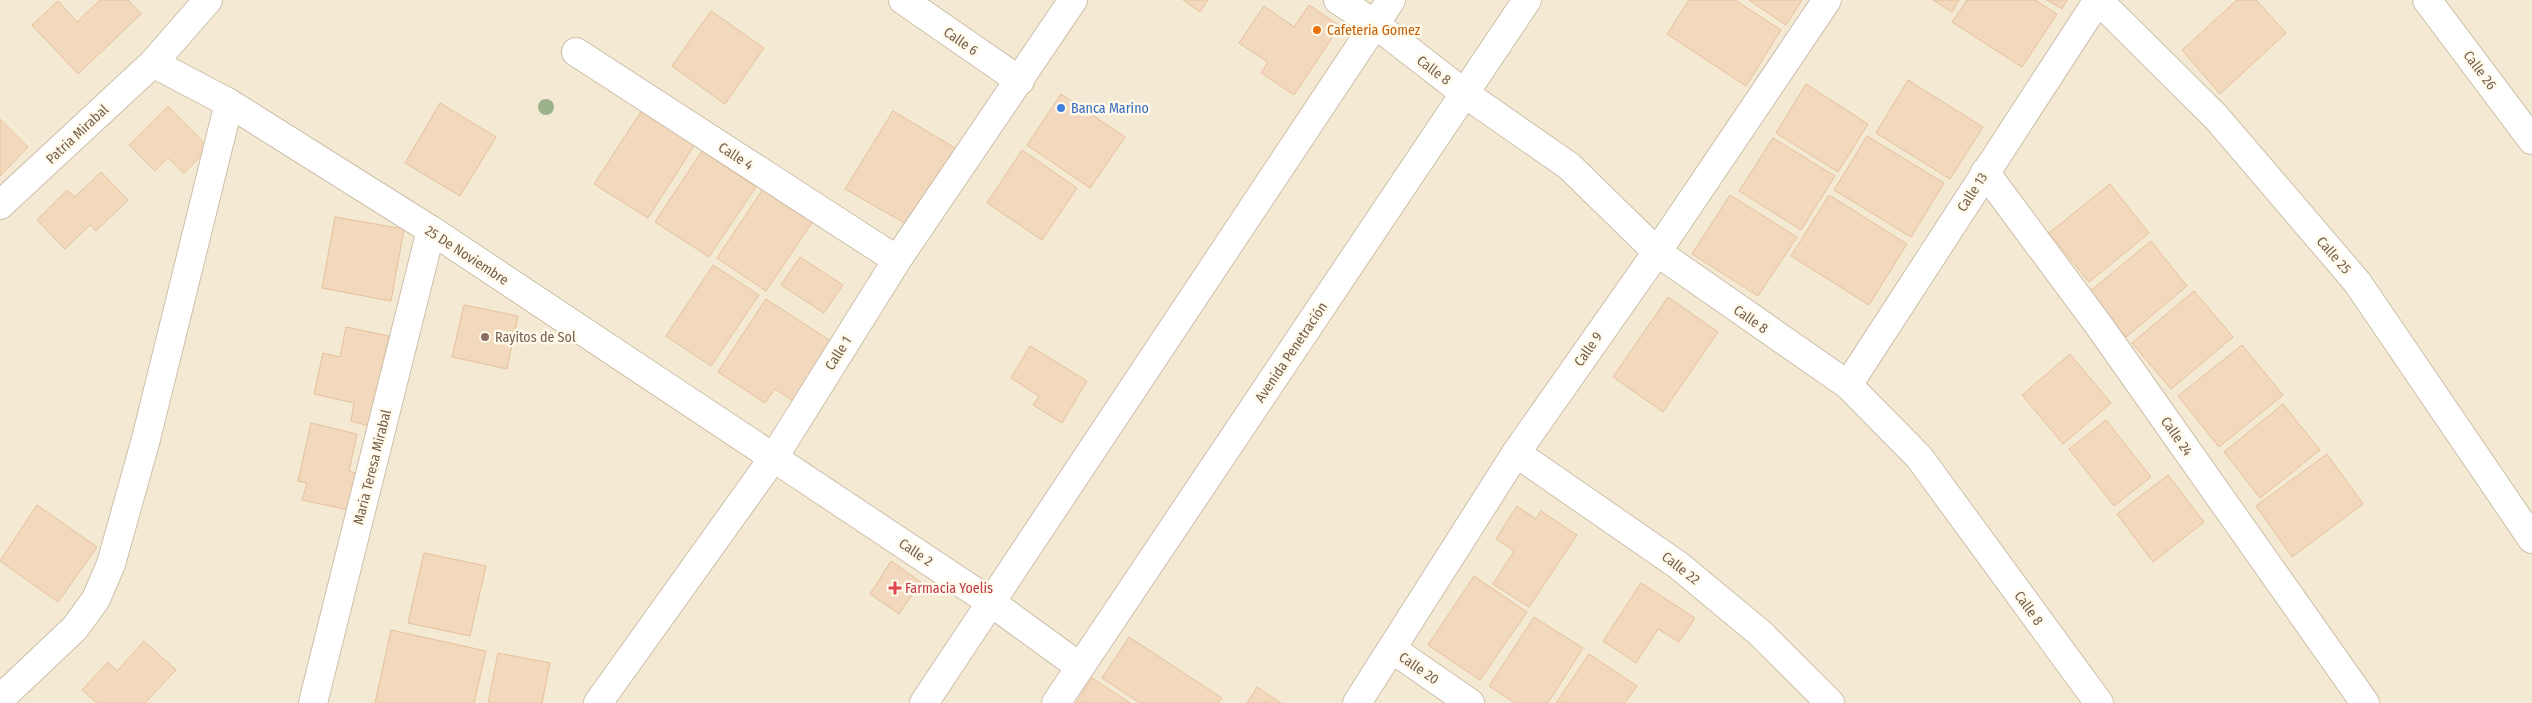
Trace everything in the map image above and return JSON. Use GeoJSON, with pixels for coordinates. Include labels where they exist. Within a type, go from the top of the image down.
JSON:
{"type":"FeatureCollection","features":[{"type":"Feature","properties":{"kind":"street","name":"Patria Mirabal"},"geometry":{"type":"LineString","coordinates":[[0,205],[153,63],[208,0]]}},
{"type":"Feature","properties":{"kind":"street","name":"Calle 6"},"geometry":{"type":"LineString","coordinates":[[903,0],[1020,81]]}},
{"type":"Feature","properties":{"kind":"street","name":"Calle 1"},"geometry":{"type":"LineString","coordinates":[[598,703],[774,457],[896,260],[1020,81],[1073,0]]}},
{"type":"Feature","properties":{"kind":"street","name":"Calle 8"},"geometry":{"type":"LineString","coordinates":[[1338,0],[1374,24],[1464,93],[1569,166],[1657,252],[1848,386],[1919,457],[2099,703]]}},
{"type":"Feature","properties":{"kind":"street"},"geometry":{"type":"LineString","coordinates":[[924,703],[1391,0]]}},
{"type":"Feature","properties":{"kind":"street","name":"Avenida Penetración"},"geometry":{"type":"LineString","coordinates":[[1056,703],[1527,0]]}},
{"type":"Feature","properties":{"kind":"street","name":"Calle 9"},"geometry":{"type":"LineString","coordinates":[[1357,703],[1516,453],[1657,252],[1826,0]]}},
{"type":"Feature","properties":{"kind":"street","name":"Calle 13"},"geometry":{"type":"LineString","coordinates":[[1848,386],[2098,0]]}},
{"type":"Feature","properties":{"kind":"street","name":"Calle 25"},"geometry":{"type":"LineString","coordinates":[[2098,0],[2216,117],[2357,282],[2532,539]]}},
{"type":"Feature","properties":{"kind":"street","name":"Calle 26"},"geometry":{"type":"LineString","coordinates":[[2427,0],[2532,140]]}},
{"type":"Feature","properties":{"kind":"street","name":"Calle 4"},"geometry":{"type":"LineString","coordinates":[[576,52],[896,260]]}},
{"type":"Feature","properties":{"kind":"street","name":"25 De Noviembre"},"geometry":{"type":"LineString","coordinates":[[153,63],[229,103],[431,230],[774,457]]}},
{"type":"Feature","properties":{"kind":"street"},"geometry":{"type":"LineString","coordinates":[[0,699],[75,628],[96,599],[111,564],[146,439],[229,103]]}},
{"type":"Feature","properties":{"kind":"street","name":"Calle 24"},"geometry":{"type":"LineString","coordinates":[[1985,172],[2100,327],[2365,703]]}},
{"type":"Feature","properties":{"kind":"street","name":"Maria Teresa Mirabal"},"geometry":{"type":"LineString","coordinates":[[313,703],[431,230]]}},
{"type":"Feature","properties":{"kind":"street","name":"Calle 22"},"geometry":{"type":"LineString","coordinates":[[1516,453],[1678,565],[1760,633],[1830,703]]}},
{"type":"Feature","properties":{"kind":"street","name":"Calle 2"},"geometry":{"type":"LineString","coordinates":[[774,457],[992,603],[1080,667]]}},
{"type":"Feature","properties":{"kind":"street","name":"Calle 20"},"geometry":{"type":"LineString","coordinates":[[1392,649],[1470,703]]}},
{"type":"Feature","properties":{"kind":"shaded area"},"geometry":{"type":"Polygon","coordinates":[[[0,0],[2532,0],[2532,703],[0,703],[0,0]]]}},
{"type":"Feature","properties":{"kind":"building"},"geometry":{"type":"Polygon","coordinates":[[[100,0],[128,0],[141,14],[78,74],[32,25],[58,1],[77,22],[100,0]]]}},
{"type":"Feature","properties":{"kind":"building"},"geometry":{"type":"Polygon","coordinates":[[[1183,0],[1208,0],[1200,12],[1183,0]]]}},
{"type":"Feature","properties":{"kind":"building"},"geometry":{"type":"Polygon","coordinates":[[[1689,0],[1735,0],[1781,30],[1746,86],[1667,34],[1689,0]]]}},
{"type":"Feature","properties":{"kind":"building"},"geometry":{"type":"Polygon","coordinates":[[[1749,0],[1802,0],[1786,25],[1749,0]]]}},
{"type":"Feature","properties":{"kind":"building"},"geometry":{"type":"Polygon","coordinates":[[[1933,0],[1959,0],[1952,12],[1933,0]]]}},
{"type":"Feature","properties":{"kind":"building"},"geometry":{"type":"Polygon","coordinates":[[[1967,0],[2035,0],[2057,14],[2022,67],[1952,22],[1967,0]]]}},
{"type":"Feature","properties":{"kind":"building"},"geometry":{"type":"Polygon","coordinates":[[[2047,0],[2067,0],[2062,9],[2047,0]]]}},
{"type":"Feature","properties":{"kind":"building"},"geometry":{"type":"Polygon","coordinates":[[[2237,0],[2256,0],[2286,33],[2220,94],[2182,50],[2237,0]]]}},
{"type":"Feature","properties":{"kind":"building"},"geometry":{"type":"Polygon","coordinates":[[[1309,5],[1340,26],[1294,95],[1261,73],[1268,62],[1239,43],[1264,6],[1294,27],[1309,5]]]}},
{"type":"Feature","properties":{"kind":"building"},"geometry":{"type":"Polygon","coordinates":[[[711,11],[764,48],[725,104],[672,66],[711,11]]]}},
{"type":"Feature","properties":{"kind":"building"},"geometry":{"type":"Polygon","coordinates":[[[1908,80],[1983,127],[1950,179],[1876,133],[1908,80]]]}},
{"type":"Feature","properties":{"kind":"building"},"geometry":{"type":"Polygon","coordinates":[[[1806,84],[1868,124],[1838,172],[1776,133],[1806,84]]]}},
{"type":"Feature","properties":{"kind":"building"},"geometry":{"type":"Polygon","coordinates":[[[1061,94],[1125,137],[1090,188],[1027,145],[1061,94]]]}},
{"type":"Feature","properties":{"kind":"building"},"geometry":{"type":"Polygon","coordinates":[[[440,103],[496,137],[460,196],[405,163],[440,103]]]}},
{"type":"Feature","properties":{"kind":"building"},"geometry":{"type":"Polygon","coordinates":[[[168,106],[209,148],[184,173],[168,158],[155,171],[129,145],[168,106]]]}},
{"type":"Feature","properties":{"kind":"building"},"geometry":{"type":"Polygon","coordinates":[[[642,110],[695,144],[648,218],[594,184],[642,110]]]}},
{"type":"Feature","properties":{"kind":"building"},"geometry":{"type":"Polygon","coordinates":[[[893,111],[965,154],[908,225],[845,189],[893,111]]]}},
{"type":"Feature","properties":{"kind":"building"},"geometry":{"type":"Polygon","coordinates":[[[0,119],[28,147],[0,176],[0,119]]]}},
{"type":"Feature","properties":{"kind":"building"},"geometry":{"type":"Polygon","coordinates":[[[1867,136],[1944,183],[1911,237],[1834,190],[1867,136]]]}},
{"type":"Feature","properties":{"kind":"building"},"geometry":{"type":"Polygon","coordinates":[[[1773,138],[1835,176],[1801,230],[1739,191],[1773,138]]]}},
{"type":"Feature","properties":{"kind":"building"},"geometry":{"type":"Polygon","coordinates":[[[1022,150],[1077,188],[1042,240],[987,203],[1022,150]]]}},
{"type":"Feature","properties":{"kind":"building"},"geometry":{"type":"Polygon","coordinates":[[[702,151],[756,187],[709,257],[655,222],[702,151]]]}},
{"type":"Feature","properties":{"kind":"building"},"geometry":{"type":"Polygon","coordinates":[[[101,172],[128,200],[96,231],[90,225],[65,249],[37,220],[67,190],[75,197],[101,172]]]}},
{"type":"Feature","properties":{"kind":"building"},"geometry":{"type":"Polygon","coordinates":[[[2110,184],[2149,233],[2089,282],[2049,233],[2110,184]]]}},
{"type":"Feature","properties":{"kind":"building"},"geometry":{"type":"Polygon","coordinates":[[[763,189],[813,221],[766,291],[717,258],[763,189]]]}},
{"type":"Feature","properties":{"kind":"building"},"geometry":{"type":"Polygon","coordinates":[[[1730,195],[1797,237],[1758,296],[1692,254],[1730,195]]]}},
{"type":"Feature","properties":{"kind":"building"},"geometry":{"type":"Polygon","coordinates":[[[1829,195],[1907,244],[1869,305],[1791,256],[1829,195]]]}},
{"type":"Feature","properties":{"kind":"building"},"geometry":{"type":"Polygon","coordinates":[[[335,217],[404,229],[391,301],[322,288],[335,217]]]}},
{"type":"Feature","properties":{"kind":"building"},"geometry":{"type":"Polygon","coordinates":[[[2151,241],[2187,286],[2126,337],[2089,292],[2151,241]]]}},
{"type":"Feature","properties":{"kind":"building"},"geometry":{"type":"Polygon","coordinates":[[[800,257],[843,285],[824,313],[781,285],[800,257]]]}},
{"type":"Feature","properties":{"kind":"building"},"geometry":{"type":"Polygon","coordinates":[[[713,265],[759,295],[711,366],[666,336],[713,265]]]}},
{"type":"Feature","properties":{"kind":"building"},"geometry":{"type":"Polygon","coordinates":[[[2194,291],[2233,337],[2171,389],[2132,343],[2194,291]]]}},
{"type":"Feature","properties":{"kind":"building"},"geometry":{"type":"Polygon","coordinates":[[[1668,297],[1718,332],[1663,412],[1613,377],[1668,297]]]}},
{"type":"Feature","properties":{"kind":"building"},"geometry":{"type":"Polygon","coordinates":[[[766,299],[840,347],[801,406],[775,389],[765,403],[718,372],[766,299]]]}},
{"type":"Feature","properties":{"kind":"building","name":"Rayitos de Sol"},"geometry":{"type":"Polygon","coordinates":[[[464,305],[518,316],[507,369],[452,357],[464,305]]]}},
{"type":"Feature","properties":{"kind":"building"},"geometry":{"type":"Polygon","coordinates":[[[346,327],[389,336],[369,426],[351,421],[354,403],[314,394],[323,353],[340,357],[346,327]]]}},
{"type":"Feature","properties":{"kind":"building"},"geometry":{"type":"Polygon","coordinates":[[[2242,345],[2283,395],[2219,447],[2178,396],[2242,345]]]}},
{"type":"Feature","properties":{"kind":"building"},"geometry":{"type":"Polygon","coordinates":[[[1030,346],[1087,381],[1062,423],[1033,405],[1039,396],[1011,378],[1030,346]]]}},
{"type":"Feature","properties":{"kind":"building"},"geometry":{"type":"Polygon","coordinates":[[[2070,354],[2111,403],[2063,444],[2022,395],[2070,354]]]}},
{"type":"Feature","properties":{"kind":"building"},"geometry":{"type":"Polygon","coordinates":[[[2283,404],[2320,450],[2260,498],[2224,452],[2283,404]]]}},
{"type":"Feature","properties":{"kind":"building"},"geometry":{"type":"Polygon","coordinates":[[[2106,420],[2151,477],[2114,506],[2069,449],[2106,420]]]}},
{"type":"Feature","properties":{"kind":"building"},"geometry":{"type":"Polygon","coordinates":[[[311,423],[357,434],[349,471],[358,474],[349,510],[302,500],[307,483],[298,481],[311,423]]]}},
{"type":"Feature","properties":{"kind":"building"},"geometry":{"type":"Polygon","coordinates":[[[2327,454],[2363,504],[2292,557],[2256,506],[2327,454]]]}},
{"type":"Feature","properties":{"kind":"building"},"geometry":{"type":"Polygon","coordinates":[[[2168,475],[2204,522],[2153,562],[2117,514],[2168,475]]]}},
{"type":"Feature","properties":{"kind":"building"},"geometry":{"type":"Polygon","coordinates":[[[37,505],[97,547],[58,602],[0,561],[37,505]]]}},
{"type":"Feature","properties":{"kind":"building"},"geometry":{"type":"Polygon","coordinates":[[[1517,506],[1536,519],[1541,511],[1577,535],[1529,607],[1493,584],[1514,551],[1496,539],[1517,506]]]}},
{"type":"Feature","properties":{"kind":"building"},"geometry":{"type":"Polygon","coordinates":[[[424,553],[486,566],[470,636],[408,623],[424,553]]]}},
{"type":"Feature","properties":{"kind":"building","name":"Farmacia Yoelis"},"geometry":{"type":"Polygon","coordinates":[[[891,561],[921,582],[899,614],[870,594],[891,561]]]}},
{"type":"Feature","properties":{"kind":"building"},"geometry":{"type":"Polygon","coordinates":[[[1474,576],[1527,612],[1480,680],[1428,645],[1474,576]]]}},
{"type":"Feature","properties":{"kind":"building"},"geometry":{"type":"Polygon","coordinates":[[[1641,583],[1695,618],[1679,642],[1658,629],[1636,663],[1603,641],[1641,583]]]}},
{"type":"Feature","properties":{"kind":"building"},"geometry":{"type":"Polygon","coordinates":[[[1534,617],[1583,648],[1548,703],[1515,703],[1489,686],[1534,617]]]}},
{"type":"Feature","properties":{"kind":"building"},"geometry":{"type":"Polygon","coordinates":[[[391,630],[486,651],[474,703],[375,703],[391,630]]]}},
{"type":"Feature","properties":{"kind":"building"},"geometry":{"type":"Polygon","coordinates":[[[1129,637],[1222,698],[1218,703],[1140,703],[1102,678],[1129,637]]]}},
{"type":"Feature","properties":{"kind":"building"},"geometry":{"type":"Polygon","coordinates":[[[144,641],[176,670],[145,703],[97,703],[82,690],[108,662],[117,671],[144,641]]]}},
{"type":"Feature","properties":{"kind":"building"},"geometry":{"type":"Polygon","coordinates":[[[498,653],[550,663],[542,703],[488,703],[498,653]]]}},
{"type":"Feature","properties":{"kind":"building"},"geometry":{"type":"Polygon","coordinates":[[[1589,654],[1637,686],[1625,703],[1556,703],[1589,654]]]}},
{"type":"Feature","properties":{"kind":"building"},"geometry":{"type":"Polygon","coordinates":[[[1092,678],[1130,703],[1076,703],[1092,678]]]}},
{"type":"Feature","properties":{"kind":"building"},"geometry":{"type":"Polygon","coordinates":[[[1257,687],[1281,703],[1247,703],[1257,687]]]}},
{"type":"Feature","properties":{"kind":"place","name":"Cafeteria Gomez"},"geometry":{"type":"Point","coordinates":[1317,30]}},
{"type":"Feature","properties":{"kind":"place","name":"Banca Marino"},"geometry":{"type":"Point","coordinates":[1061,108]}},
{"type":"Feature","properties":{"kind":"place","name":"Rayitos de Sol"},"geometry":{"type":"Point","coordinates":[485,337]}},
{"type":"Feature","properties":{"kind":"place","name":"Farmacia Yoelis"},"geometry":{"type":"Point","coordinates":[895,588]}}]}
